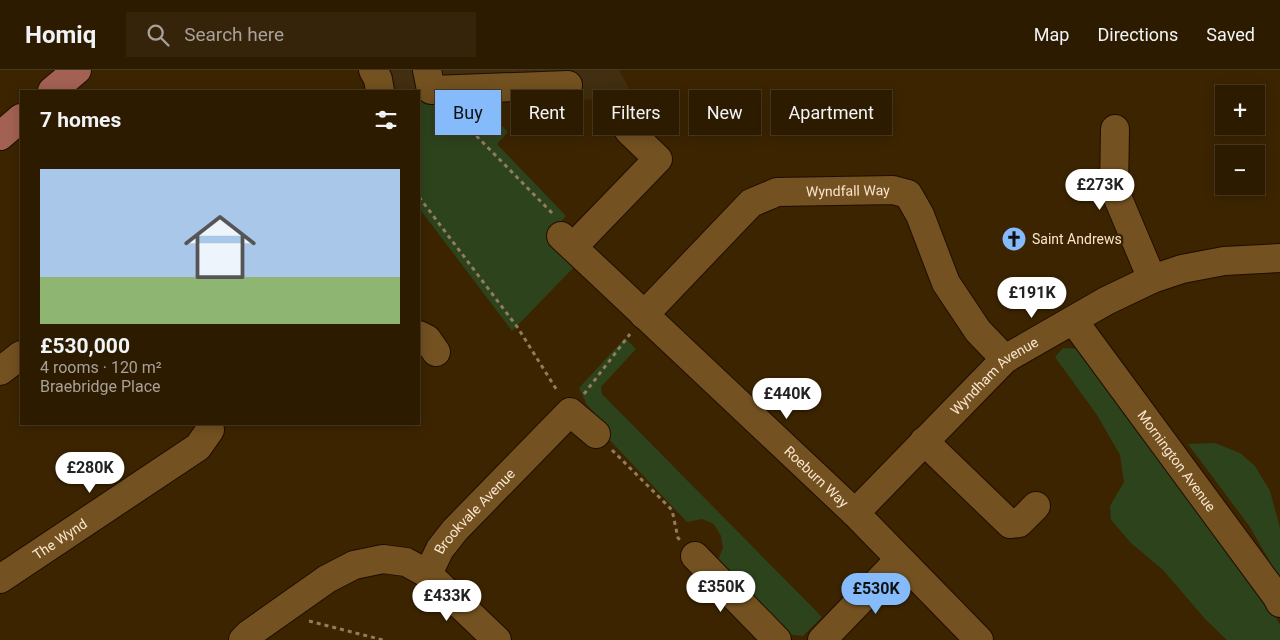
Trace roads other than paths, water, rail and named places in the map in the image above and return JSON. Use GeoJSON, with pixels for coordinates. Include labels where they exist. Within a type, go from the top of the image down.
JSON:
{"type":"FeatureCollection","features":[{"type":"Feature","properties":{"kind":"main road"},"geometry":{"type":"LineString","coordinates":[[53,90],[78,70]]}},
{"type":"Feature","properties":{"kind":"main road"},"geometry":{"type":"LineString","coordinates":[[0,136],[20,119]]}},
{"type":"Feature","properties":{"kind":"street"},"geometry":{"type":"LineString","coordinates":[[373,70],[378,79],[380,90]]}},
{"type":"Feature","properties":{"kind":"street"},"geometry":{"type":"LineString","coordinates":[[429,80],[568,85]]}},
{"type":"Feature","properties":{"kind":"street"},"geometry":{"type":"LineString","coordinates":[[1114,129],[1114,189],[1152,279]]}},
{"type":"Feature","properties":{"kind":"street","name":"Roeburn Way"},"geometry":{"type":"LineString","coordinates":[[633,135],[658,159],[567,242],[855,513],[979,640]]}},
{"type":"Feature","properties":{"kind":"street","name":"Wyndfall Way"},"geometry":{"type":"LineString","coordinates":[[644,315],[751,203],[777,192],[893,190],[908,194],[920,215],[946,283],[978,331],[1005,359]]}},
{"type":"Feature","properties":{"kind":"street","name":"Wyndham Avenue"},"geometry":{"type":"LineString","coordinates":[[855,513],[1005,359],[1106,301],[1152,279],[1182,269],[1224,261],[1280,258]]}},
{"type":"Feature","properties":{"kind":"street","name":"Mornington Avenue"},"geometry":{"type":"LineString","coordinates":[[1073,320],[1280,603]]}},
{"type":"Feature","properties":{"kind":"street"},"geometry":{"type":"LineString","coordinates":[[0,371],[20,356]]}},
{"type":"Feature","properties":{"kind":"street","name":"Brookvale Avenue"},"geometry":{"type":"LineString","coordinates":[[428,574],[440,549],[455,530],[570,412],[596,434]]}},
{"type":"Feature","properties":{"kind":"street","name":"The Wynd"},"geometry":{"type":"LineString","coordinates":[[0,579],[198,448],[210,430],[210,425]]}},
{"type":"Feature","properties":{"kind":"street"},"geometry":{"type":"LineString","coordinates":[[924,441],[1010,524],[1019,523],[1036,506]]}},
{"type":"Feature","properties":{"kind":"street"},"geometry":{"type":"LineString","coordinates":[[696,556],[777,640]]}},
{"type":"Feature","properties":{"kind":"street"},"geometry":{"type":"LineString","coordinates":[[244,640],[249,634],[328,579],[354,565],[383,559],[406,562],[428,574],[496,640]]}},
{"type":"Feature","properties":{"kind":"street"},"geometry":{"type":"LineString","coordinates":[[822,640],[899,560]]}},
{"type":"Feature","properties":{"kind":"place","name":"Saint Andrews"},"geometry":{"type":"Point","coordinates":[1014,239]}}]}
